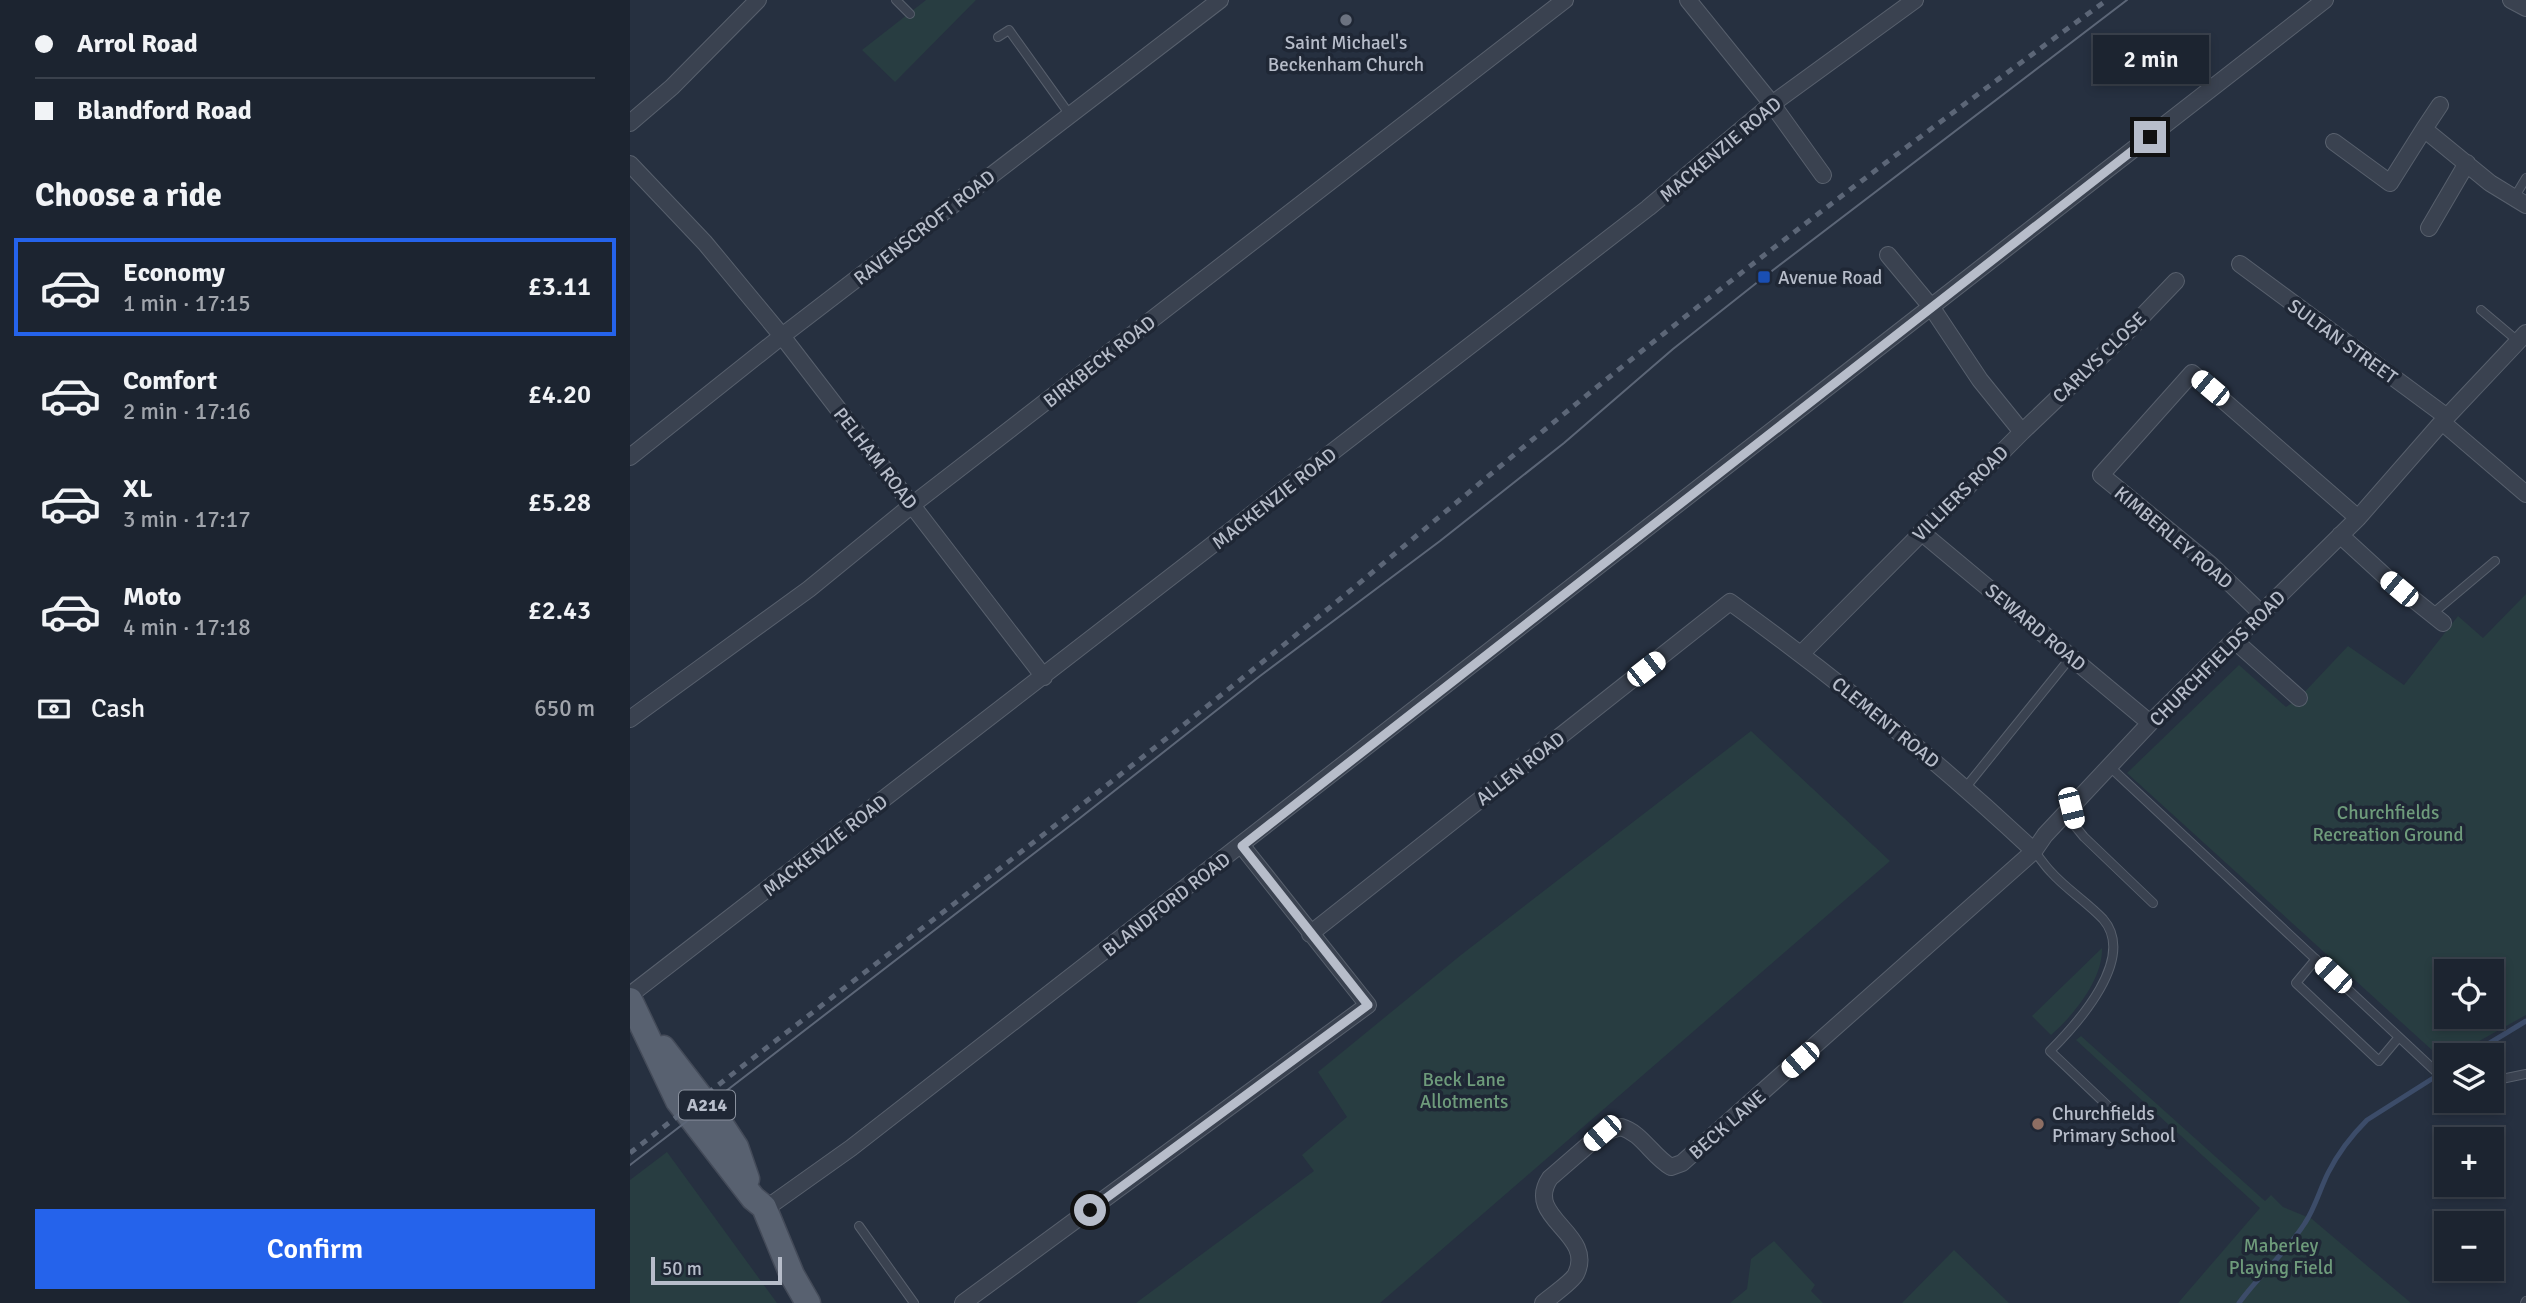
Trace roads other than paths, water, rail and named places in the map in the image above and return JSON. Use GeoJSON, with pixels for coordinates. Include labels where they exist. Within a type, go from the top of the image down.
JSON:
{"type":"FeatureCollection","features":[{"type":"Feature","properties":{"kind":"main road","name":"A214"},"geometry":{"type":"LineString","coordinates":[[635,1011],[678,1101],[759,1202],[792,1275],[808,1303]]}},
{"type":"Feature","properties":{"kind":"street"},"geometry":{"type":"LineString","coordinates":[[630,123],[679,80],[758,0]]}},
{"type":"Feature","properties":{"kind":"street","name":"RAVENSCROFT ROAD"},"geometry":{"type":"LineString","coordinates":[[630,457],[1220,0]]}},
{"type":"Feature","properties":{"kind":"street","name":"BIRKBECK ROAD"},"geometry":{"type":"LineString","coordinates":[[630,719],[809,589],[912,505],[1565,0]]}},
{"type":"Feature","properties":{"kind":"street"},"geometry":{"type":"LineString","coordinates":[[1688,0],[1772,104],[1823,175]]}},
{"type":"Feature","properties":{"kind":"street","name":"MACKENZIE ROAD"},"geometry":{"type":"LineString","coordinates":[[635,1011],[1044,677],[1648,208],[1772,104],[1915,0]]}},
{"type":"Feature","properties":{"kind":"street","name":"BLANDFORD ROAD"},"geometry":{"type":"LineString","coordinates":[[759,1202],[775,1202],[851,1148],[2325,0]]}},
{"type":"Feature","properties":{"kind":"street"},"geometry":{"type":"LineString","coordinates":[[2511,0],[2526,8]]}},
{"type":"Feature","properties":{"kind":"street"},"geometry":{"type":"LineString","coordinates":[[2334,142],[2390,183],[2440,105]]}},
{"type":"Feature","properties":{"kind":"street"},"geometry":{"type":"LineString","coordinates":[[2424,129],[2490,183],[2520,202]]}},
{"type":"Feature","properties":{"kind":"street"},"geometry":{"type":"LineString","coordinates":[[2429,228],[2467,163]]}},
{"type":"Feature","properties":{"kind":"street","name":"PELHAM ROAD"},"geometry":{"type":"LineString","coordinates":[[630,164],[705,243],[782,337],[1044,677]]}},
{"type":"Feature","properties":{"kind":"street","name":"VILLIERS ROAD"},"geometry":{"type":"LineString","coordinates":[[1801,654],[2022,432],[1980,380],[1932,308],[1888,255]]}},
{"type":"Feature","properties":{"kind":"street","name":"SULTAN STREET"},"geometry":{"type":"LineString","coordinates":[[2240,264],[2445,420],[2526,494]]}},
{"type":"Feature","properties":{"kind":"street","name":"CARLYS CLOSE"},"geometry":{"type":"LineString","coordinates":[[2022,432],[2176,281]]}},
{"type":"Feature","properties":{"kind":"street","name":"CHURCHFIELDS ROAD"},"geometry":{"type":"LineString","coordinates":[[1898,974],[2034,851],[2045,835],[2150,723],[2358,518],[2522,337]]}},
{"type":"Feature","properties":{"kind":"street","name":"KIMBERLEY ROAD"},"geometry":{"type":"LineString","coordinates":[[2262,614],[2210,565],[2101,475],[2192,373],[2358,518]]}},
{"type":"Feature","properties":{"kind":"street","name":"SEWARD ROAD"},"geometry":{"type":"LineString","coordinates":[[1920,532],[2150,723]]}},
{"type":"Feature","properties":{"kind":"street"},"geometry":{"type":"LineString","coordinates":[[2340,535],[2388,579],[2438,618]]}},
{"type":"Feature","properties":{"kind":"street","name":"CLEMENT ROAD"},"geometry":{"type":"LineString","coordinates":[[1730,602],[1801,654],[1966,787],[2034,851]]}},
{"type":"Feature","properties":{"kind":"street","name":"ALLEN ROAD"},"geometry":{"type":"LineString","coordinates":[[1310,934],[1730,602]]}},
{"type":"Feature","properties":{"kind":"street"},"geometry":{"type":"LineString","coordinates":[[2235,641],[2299,698]]}},
{"type":"Feature","properties":{"kind":"street"},"geometry":{"type":"LineString","coordinates":[[964,1303],[1368,1005],[1242,846]]}},
{"type":"Feature","properties":{"kind":"street","name":"BECK LANE"},"geometry":{"type":"LineString","coordinates":[[1543,1303],[1576,1275],[1578,1249],[1544,1202],[1544,1186],[1550,1178],[1611,1128],[1629,1129],[1658,1160],[1671,1167],[1682,1163],[1898,974]]}},
{"type":"Feature","properties":{"kind":"lane"},"geometry":{"type":"LineString","coordinates":[[895,0],[910,14]]}},
{"type":"Feature","properties":{"kind":"lane"},"geometry":{"type":"LineString","coordinates":[[998,37],[1009,30],[1070,115]]}},
{"type":"Feature","properties":{"kind":"lane"},"geometry":{"type":"LineString","coordinates":[[2520,202],[2526,178]]}},
{"type":"Feature","properties":{"kind":"lane"},"geometry":{"type":"LineString","coordinates":[[2481,310],[2522,337]]}},
{"type":"Feature","properties":{"kind":"lane"},"geometry":{"type":"LineString","coordinates":[[2438,618],[2496,561]]}},
{"type":"Feature","properties":{"kind":"lane"},"geometry":{"type":"LineString","coordinates":[[1966,787],[2071,657]]}},
{"type":"Feature","properties":{"kind":"lane"},"geometry":{"type":"LineString","coordinates":[[2110,767],[2434,1070]]}},
{"type":"Feature","properties":{"kind":"lane"},"geometry":{"type":"LineString","coordinates":[[2071,808],[2075,826],[2084,837],[2153,903]]}},
{"type":"Feature","properties":{"kind":"lane"},"geometry":{"type":"LineString","coordinates":[[2034,851],[2051,873],[2104,920],[2112,934],[2115,950],[2112,964],[2095,996],[2069,1032],[2050,1051],[2110,1108]]}},
{"type":"Feature","properties":{"kind":"lane"},"geometry":{"type":"LineString","coordinates":[[2316,959],[2296,984],[2379,1061],[2399,1037]]}},
{"type":"Feature","properties":{"kind":"lane"},"geometry":{"type":"LineString","coordinates":[[2504,1079],[2526,1074]]}},
{"type":"Feature","properties":{"kind":"lane"},"geometry":{"type":"LineString","coordinates":[[859,1226],[914,1303]]}},
{"type":"Feature","properties":{"kind":"waterway"},"geometry":{"type":"LineString","coordinates":[[2490,1043],[2526,1021]]}},
{"type":"Feature","properties":{"kind":"waterway"},"geometry":{"type":"LineString","coordinates":[[2239,1303],[2305,1223],[2332,1166],[2356,1132],[2367,1120],[2434,1078]]}},
{"type":"Feature","properties":{"kind":"tram line"},"geometry":{"type":"LineString","coordinates":[[630,1165],[1260,676],[1440,541],[1564,443],[1673,349],[1764,277],[2127,0]]}},
{"type":"Feature","properties":{"kind":"railway"},"geometry":{"type":"LineString","coordinates":[[630,1153],[1178,730],[1722,288],[1913,142],[2107,0]]}},
{"type":"Feature","properties":{"kind":"place","name":"Saint Michael's Beckenham Church"},"geometry":{"type":"Point","coordinates":[1346,20]}},
{"type":"Feature","properties":{"kind":"place","name":"Avenue Road"},"geometry":{"type":"Point","coordinates":[1764,277]}},
{"type":"Feature","properties":{"kind":"place","name":"Churchfields Primary School"},"geometry":{"type":"Point","coordinates":[2038,1124]}},
{"type":"Feature","properties":{"kind":"park label","name":"Churchfields Recreation Ground"},"geometry":{"type":"Point","coordinates":[2388,823]}},
{"type":"Feature","properties":{"kind":"park label","name":"Beck Lane Allotments"},"geometry":{"type":"Point","coordinates":[1464,1090]}},
{"type":"Feature","properties":{"kind":"park label","name":"Maberley Playing Field"},"geometry":{"type":"Point","coordinates":[2281,1256]}}]}
